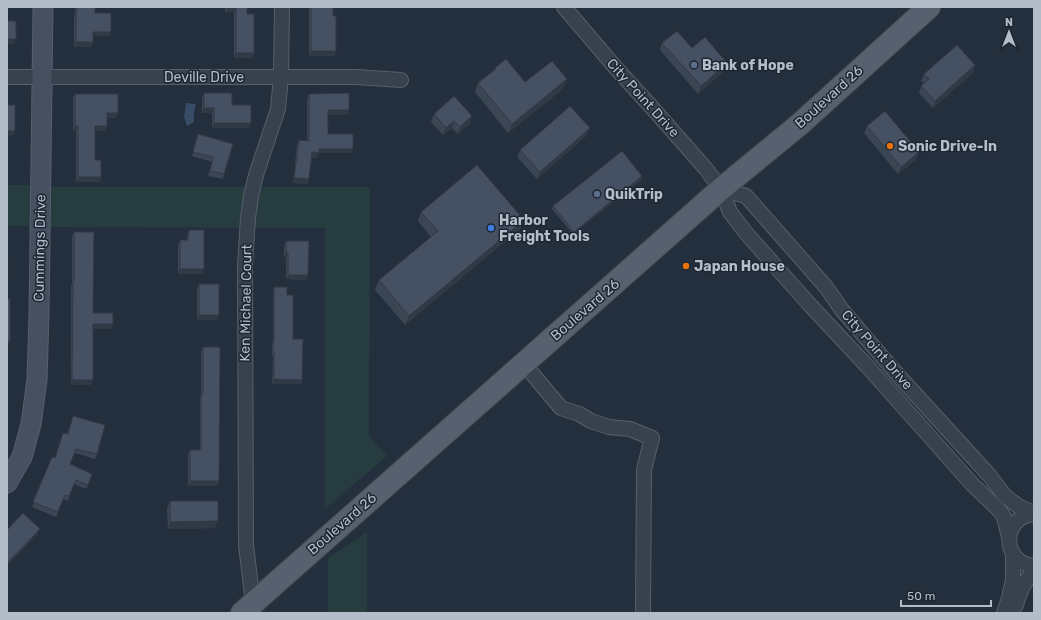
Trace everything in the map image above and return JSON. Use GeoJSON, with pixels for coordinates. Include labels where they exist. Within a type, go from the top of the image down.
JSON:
{"type":"FeatureCollection","features":[{"type":"Feature","properties":{"kind":"main road","name":"Boulevard 26"},"geometry":{"type":"LineString","coordinates":[[247,608],[722,189],[800,124],[929,7]]}},
{"type":"Feature","properties":{"kind":"street","name":"Cummings Drive"},"geometry":{"type":"LineString","coordinates":[[7,482],[22,457],[26,444],[31,424],[37,380],[43,7]]}},
{"type":"Feature","properties":{"kind":"street","name":"Ken Michael Court"},"geometry":{"type":"LineString","coordinates":[[247,608],[245,265],[251,196],[256,175],[278,110],[281,77],[282,7]]}},
{"type":"Feature","properties":{"kind":"street","name":"City Point Drive"},"geometry":{"type":"LineString","coordinates":[[564,7],[722,189],[730,212],[746,233],[808,304],[868,366],[972,484],[1000,511],[1004,517],[1010,548],[1013,554],[1013,580],[1010,598],[1004,613]]}},
{"type":"Feature","properties":{"kind":"street","name":"Deville Drive"},"geometry":{"type":"LineString","coordinates":[[7,78],[356,77],[401,80]]}},
{"type":"Feature","properties":{"kind":"street","name":"City Point Drive"},"geometry":{"type":"LineString","coordinates":[[722,189],[746,196],[826,287],[842,310],[866,339],[984,470],[1005,496],[1018,506],[1034,513]]}},
{"type":"Feature","properties":{"kind":"street"},"geometry":{"type":"LineString","coordinates":[[524,364],[561,408],[579,414],[591,421],[630,429],[652,438],[644,470],[643,613]]}},
{"type":"Feature","properties":{"kind":"street"},"geometry":{"type":"LineString","coordinates":[[1009,537],[1014,524],[1018,520],[1024,516],[1034,513]]}},
{"type":"Feature","properties":{"kind":"street"},"geometry":{"type":"LineString","coordinates":[[1013,554],[1021,562],[1034,566]]}},
{"type":"Feature","properties":{"kind":"street"},"geometry":{"type":"LineString","coordinates":[[1013,613],[1027,578],[1034,572]]}},
{"type":"Feature","properties":{"kind":"green space"},"geometry":{"type":"Polygon","coordinates":[[[7,185],[32,185],[32,226],[7,226],[7,185]]]}},
{"type":"Feature","properties":{"kind":"green space"},"geometry":{"type":"Polygon","coordinates":[[[48,187],[370,187],[369,436],[387,456],[325,509],[325,228],[48,227],[48,187]]]}},
{"type":"Feature","properties":{"kind":"green space"},"geometry":{"type":"Polygon","coordinates":[[[367,532],[367,613],[328,613],[328,558],[367,532]]]}},
{"type":"Feature","properties":{"kind":"water"},"geometry":{"type":"Polygon","coordinates":[[[186,103],[196,104],[194,122],[187,126],[184,117],[186,103]]]}},
{"type":"Feature","properties":{"kind":"building"},"geometry":{"type":"Polygon","coordinates":[[[77,7],[95,7],[95,13],[111,13],[111,32],[93,32],[93,42],[76,42],[77,7]]]}},
{"type":"Feature","properties":{"kind":"building"},"geometry":{"type":"Polygon","coordinates":[[[227,7],[247,7],[247,14],[254,14],[254,53],[236,53],[236,8],[227,7]]]}},
{"type":"Feature","properties":{"kind":"building"},"geometry":{"type":"Polygon","coordinates":[[[311,7],[333,7],[333,16],[336,16],[336,51],[311,51],[311,7]]]}},
{"type":"Feature","properties":{"kind":"building"},"geometry":{"type":"Polygon","coordinates":[[[7,21],[16,21],[16,39],[7,39],[7,21]]]}},
{"type":"Feature","properties":{"kind":"building"},"geometry":{"type":"Polygon","coordinates":[[[677,31],[692,48],[705,37],[727,63],[701,86],[662,43],[677,31]]]}},
{"type":"Feature","properties":{"kind":"building"},"geometry":{"type":"Polygon","coordinates":[[[957,45],[975,65],[935,101],[921,86],[929,79],[924,74],[957,45]]]}},
{"type":"Feature","properties":{"kind":"building"},"geometry":{"type":"Polygon","coordinates":[[[506,59],[525,82],[552,61],[567,79],[512,124],[478,83],[506,59]]]}},
{"type":"Feature","properties":{"kind":"building"},"geometry":{"type":"Polygon","coordinates":[[[204,93],[232,93],[232,105],[251,105],[251,123],[214,123],[214,108],[204,108],[204,93]]]}},
{"type":"Feature","properties":{"kind":"building"},"geometry":{"type":"Polygon","coordinates":[[[349,93],[349,110],[328,110],[328,134],[353,134],[353,149],[319,149],[319,153],[312,152],[309,179],[294,178],[299,140],[309,141],[309,94],[349,93]]]}},
{"type":"Feature","properties":{"kind":"building"},"geometry":{"type":"Polygon","coordinates":[[[75,94],[118,94],[118,113],[107,113],[107,126],[95,126],[95,160],[101,160],[101,177],[78,177],[78,126],[75,126],[75,94]]]}},
{"type":"Feature","properties":{"kind":"building"},"geometry":{"type":"Polygon","coordinates":[[[454,96],[472,116],[460,127],[454,121],[446,128],[434,114],[454,96]]]}},
{"type":"Feature","properties":{"kind":"building"},"geometry":{"type":"Polygon","coordinates":[[[7,105],[15,105],[15,131],[7,131],[7,105]]]}},
{"type":"Feature","properties":{"kind":"building"},"geometry":{"type":"Polygon","coordinates":[[[570,106],[590,128],[540,172],[520,150],[570,106]]]}},
{"type":"Feature","properties":{"kind":"building","name":"Sonic Drive-In"},"geometry":{"type":"Polygon","coordinates":[[[885,111],[919,152],[901,167],[867,126],[885,111]]]}},
{"type":"Feature","properties":{"kind":"building"},"geometry":{"type":"Polygon","coordinates":[[[198,134],[233,144],[224,174],[210,171],[213,157],[193,152],[198,134]]]}},
{"type":"Feature","properties":{"kind":"building","name":"QuikTrip"},"geometry":{"type":"Polygon","coordinates":[[[622,151],[642,176],[574,232],[553,206],[622,151]]]}},
{"type":"Feature","properties":{"kind":"building"},"geometry":{"type":"Polygon","coordinates":[[[477,165],[524,220],[409,316],[379,280],[438,231],[421,212],[477,165]]]}},
{"type":"Feature","properties":{"kind":"building"},"geometry":{"type":"Polygon","coordinates":[[[7,226],[8,275],[7,275],[7,226]]]}},
{"type":"Feature","properties":{"kind":"building"},"geometry":{"type":"Polygon","coordinates":[[[189,230],[204,230],[204,269],[180,269],[180,240],[188,240],[189,230]]]}},
{"type":"Feature","properties":{"kind":"building"},"geometry":{"type":"Polygon","coordinates":[[[74,232],[94,232],[93,313],[113,313],[113,324],[93,324],[93,380],[72,380],[74,232]]]}},
{"type":"Feature","properties":{"kind":"building"},"geometry":{"type":"Polygon","coordinates":[[[286,241],[309,241],[308,275],[288,275],[288,253],[286,253],[286,241]]]}},
{"type":"Feature","properties":{"kind":"building"},"geometry":{"type":"Polygon","coordinates":[[[199,284],[219,284],[219,315],[199,315],[199,284]]]}},
{"type":"Feature","properties":{"kind":"building"},"geometry":{"type":"Polygon","coordinates":[[[274,287],[287,287],[287,295],[293,295],[293,339],[303,339],[302,380],[274,379],[274,287]]]}},
{"type":"Feature","properties":{"kind":"building"},"geometry":{"type":"Polygon","coordinates":[[[7,299],[10,299],[10,341],[7,341],[7,299]]]}},
{"type":"Feature","properties":{"kind":"building"},"geometry":{"type":"Polygon","coordinates":[[[203,347],[220,347],[219,481],[190,481],[190,450],[201,450],[203,347]]]}},
{"type":"Feature","properties":{"kind":"building"},"geometry":{"type":"Polygon","coordinates":[[[73,416],[105,425],[97,454],[76,449],[70,464],[92,474],[88,485],[76,480],[69,496],[65,495],[58,512],[33,502],[52,457],[55,458],[63,433],[68,434],[73,416]]]}},
{"type":"Feature","properties":{"kind":"building"},"geometry":{"type":"Polygon","coordinates":[[[170,501],[218,501],[218,521],[170,522],[170,501]]]}},
{"type":"Feature","properties":{"kind":"building"},"geometry":{"type":"Polygon","coordinates":[[[23,513],[40,529],[7,563],[7,530],[23,513]]]}},
{"type":"Feature","properties":{"kind":"place","name":"Bank of Hope"},"geometry":{"type":"Point","coordinates":[694,65]}},
{"type":"Feature","properties":{"kind":"place","name":"Sonic Drive-In"},"geometry":{"type":"Point","coordinates":[890,146]}},
{"type":"Feature","properties":{"kind":"place","name":"QuikTrip"},"geometry":{"type":"Point","coordinates":[597,194]}},
{"type":"Feature","properties":{"kind":"place","name":"Harbor Freight Tools"},"geometry":{"type":"Point","coordinates":[491,228]}},
{"type":"Feature","properties":{"kind":"place","name":"Japan House"},"geometry":{"type":"Point","coordinates":[686,266]}}]}
